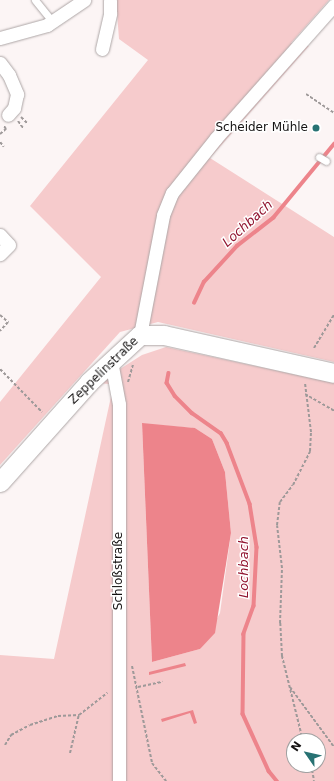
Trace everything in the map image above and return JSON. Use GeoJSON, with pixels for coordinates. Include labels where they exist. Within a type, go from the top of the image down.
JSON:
{"type":"FeatureCollection","features":[{"type":"Feature","properties":{"kind":"street"},"geometry":{"type":"LineString","coordinates":[[0,38],[52,22],[84,0]]}},
{"type":"Feature","properties":{"kind":"street"},"geometry":{"type":"LineString","coordinates":[[102,49],[110,13],[110,0]]}},
{"type":"Feature","properties":{"kind":"street"},"geometry":{"type":"LineString","coordinates":[[140,335],[163,215],[172,193],[216,138],[334,5]]}},
{"type":"Feature","properties":{"kind":"street"},"geometry":{"type":"LineString","coordinates":[[0,63],[9,75],[16,94],[14,108],[8,115]]}},
{"type":"Feature","properties":{"kind":"street"},"geometry":{"type":"LineString","coordinates":[[0,235],[9,245],[0,254]]}},
{"type":"Feature","properties":{"kind":"street","name":"Zeppelinstraße"},"geometry":{"type":"LineString","coordinates":[[0,482],[111,361],[140,335],[164,334],[334,372]]}},
{"type":"Feature","properties":{"kind":"street","name":"Schloßstraße"},"geometry":{"type":"LineString","coordinates":[[111,361],[118,404],[119,781]]}},
{"type":"Feature","properties":{"kind":"lane"},"geometry":{"type":"LineString","coordinates":[[35,0],[52,22]]}},
{"type":"Feature","properties":{"kind":"path"},"geometry":{"type":"LineString","coordinates":[[306,94],[334,113]]}},
{"type":"Feature","properties":{"kind":"path"},"geometry":{"type":"LineString","coordinates":[[0,142],[4,147]]}},
{"type":"Feature","properties":{"kind":"path"},"geometry":{"type":"LineString","coordinates":[[0,315],[8,322],[0,331]]}},
{"type":"Feature","properties":{"kind":"path"},"geometry":{"type":"LineString","coordinates":[[314,348],[334,315]]}},
{"type":"Feature","properties":{"kind":"path"},"geometry":{"type":"LineString","coordinates":[[118,404],[134,361]]}},
{"type":"Feature","properties":{"kind":"path"},"geometry":{"type":"LineString","coordinates":[[0,369],[45,415]]}},
{"type":"Feature","properties":{"kind":"path"},"geometry":{"type":"LineString","coordinates":[[301,733],[282,656],[280,623],[282,568],[277,525],[280,502],[293,485],[310,451],[311,432],[305,394],[306,383]]}},
{"type":"Feature","properties":{"kind":"path"},"geometry":{"type":"LineString","coordinates":[[305,394],[334,411]]}},
{"type":"Feature","properties":{"kind":"path"},"geometry":{"type":"LineString","coordinates":[[119,640],[130,659],[138,687],[152,763],[166,781]]}},
{"type":"Feature","properties":{"kind":"path"},"geometry":{"type":"LineString","coordinates":[[138,687],[162,682]]}},
{"type":"Feature","properties":{"kind":"path"},"geometry":{"type":"LineString","coordinates":[[5,745],[11,735],[30,725],[58,716],[79,715],[118,684]]}},
{"type":"Feature","properties":{"kind":"path"},"geometry":{"type":"LineString","coordinates":[[289,684],[334,747]]}},
{"type":"Feature","properties":{"kind":"path"},"geometry":{"type":"LineString","coordinates":[[70,753],[79,715]]}},
{"type":"Feature","properties":{"kind":"shaded area"},"geometry":{"type":"Polygon","coordinates":[[[116,0],[329,0],[291,43],[309,46],[210,158],[334,237],[334,362],[158,322],[120,332],[0,465],[0,402],[101,277],[30,206],[148,60],[119,39],[116,0]]]}},
{"type":"Feature","properties":{"kind":"shaded area"},"geometry":{"type":"Polygon","coordinates":[[[166,347],[334,383],[334,781],[0,781],[0,655],[54,659],[112,392],[109,384],[98,383],[142,355],[166,347]],[[142,424],[152,662],[200,649],[220,613],[231,533],[225,472],[212,439],[195,428],[142,424]]]}},
{"type":"Feature","properties":{"kind":"shaded area"},"geometry":{"type":"Polygon","coordinates":[[[142,423],[195,428],[212,439],[225,472],[231,533],[215,633],[200,649],[152,662],[142,423]]]}},
{"type":"Feature","properties":{"kind":"shaded area"},"geometry":{"type":"Polygon","coordinates":[[[185,663],[186,666],[149,675],[149,672],[185,663]]]}},
{"type":"Feature","properties":{"kind":"shaded area"},"geometry":{"type":"Polygon","coordinates":[[[193,710],[197,723],[194,724],[190,713],[162,722],[161,719],[193,710]]]}},
{"type":"Feature","properties":{"kind":"waterway","name":"Lochbach"},"geometry":{"type":"LineString","coordinates":[[194,303],[204,282],[237,246],[273,218],[334,144]]}},
{"type":"Feature","properties":{"kind":"waterway","name":"Lochbach"},"geometry":{"type":"LineString","coordinates":[[169,373],[167,383],[175,396],[192,413],[221,433],[227,443],[250,504],[257,547],[254,606],[244,634],[243,714],[269,771],[277,781]]}},
{"type":"Feature","properties":{"kind":"place","name":"Scheider Mühle"},"geometry":{"type":"Point","coordinates":[316,128]}}]}
